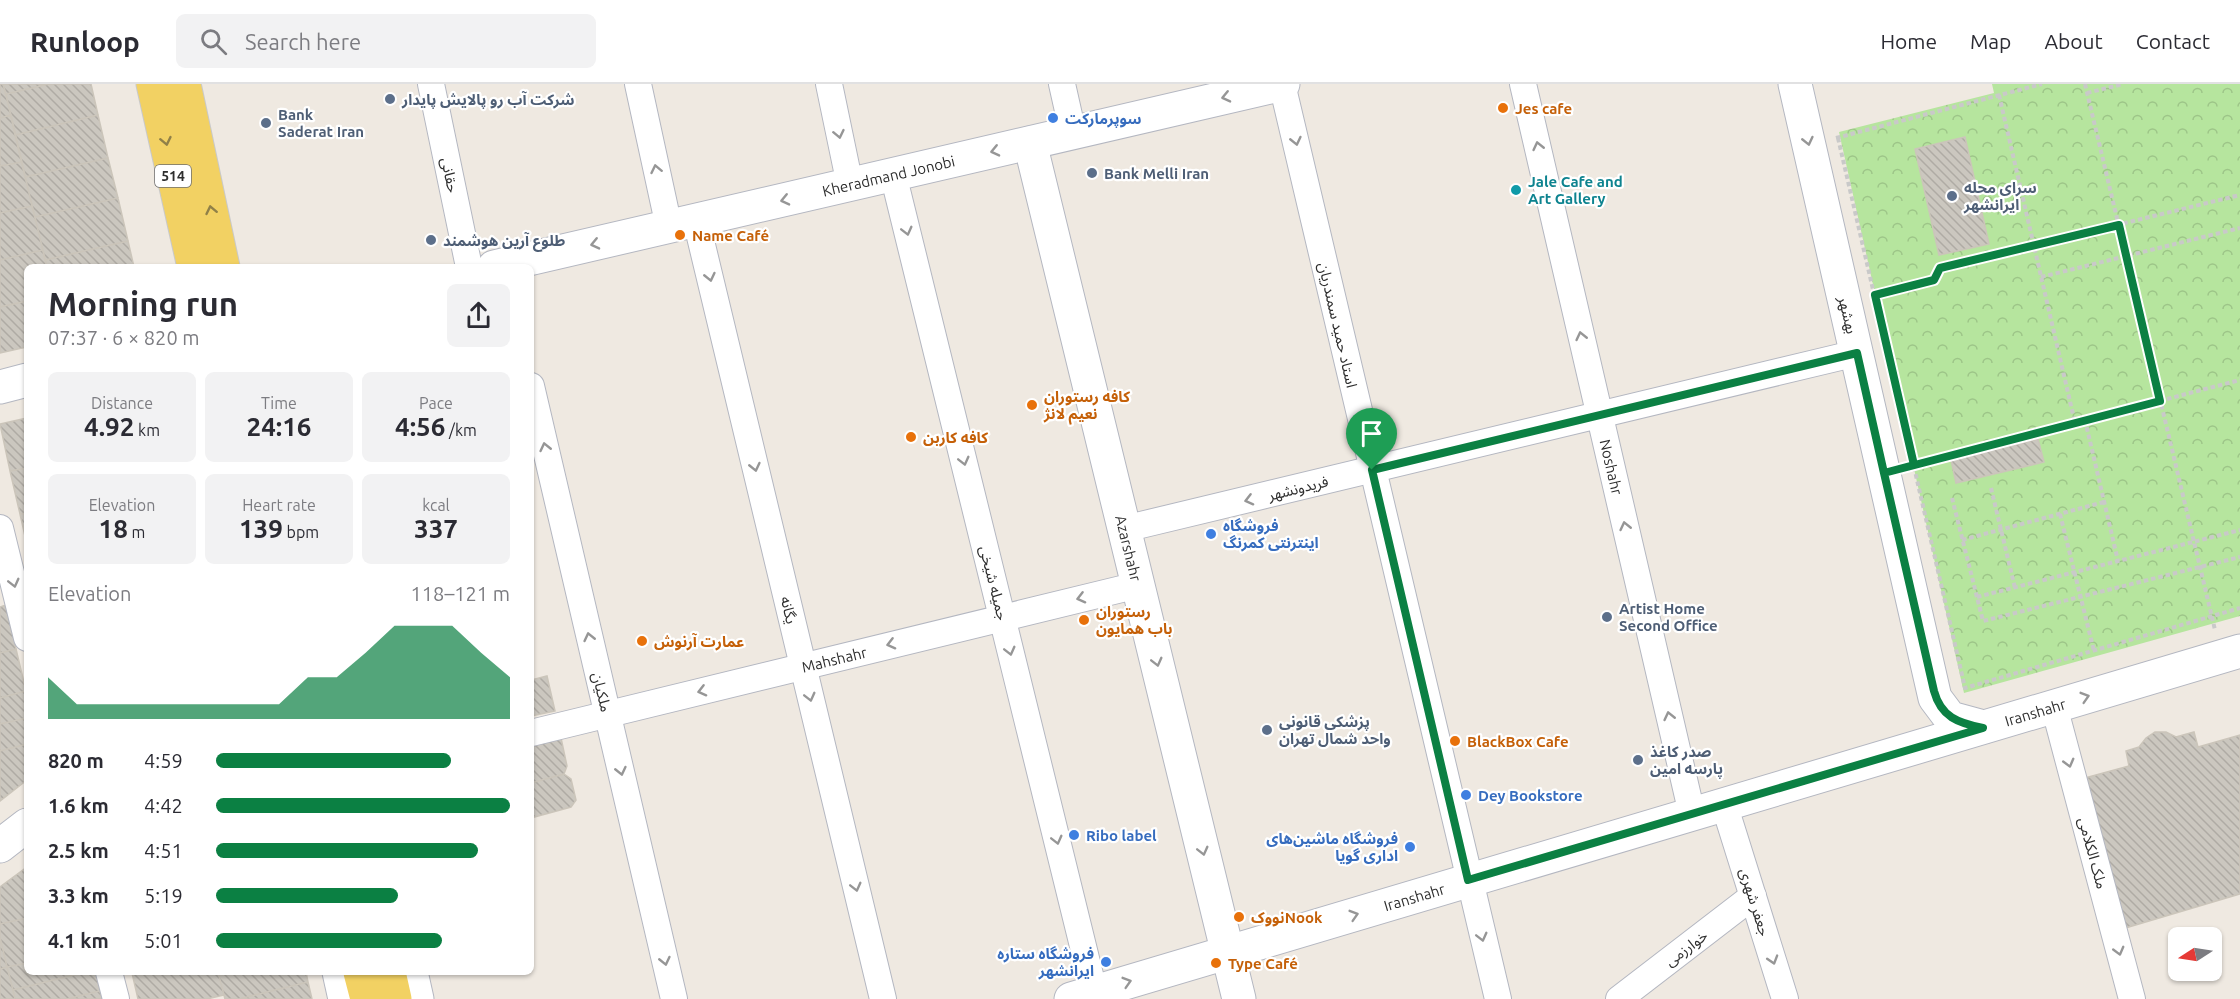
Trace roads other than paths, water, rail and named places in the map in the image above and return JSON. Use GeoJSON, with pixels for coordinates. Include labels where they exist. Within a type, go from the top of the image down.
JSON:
{"type":"FeatureCollection","features":[{"type":"Feature","properties":{"kind":"main road","name":"514"},"geometry":{"type":"LineString","coordinates":[[153,84],[193,264]]}},
{"type":"Feature","properties":{"kind":"main road","name":"514"},"geometry":{"type":"LineString","coordinates":[[184,84],[222,264]]}},
{"type":"Feature","properties":{"kind":"main road"},"geometry":{"type":"LineString","coordinates":[[361,975],[367,999]]}},
{"type":"Feature","properties":{"kind":"main road"},"geometry":{"type":"LineString","coordinates":[[389,975],[395,999]]}},
{"type":"Feature","properties":{"kind":"street","name":"حقانی"},"geometry":{"type":"LineString","coordinates":[[431,84],[468,264]]}},
{"type":"Feature","properties":{"kind":"street","name":"یگانه"},"geometry":{"type":"LineString","coordinates":[[638,84],[682,223],[803,666],[883,999]]}},
{"type":"Feature","properties":{"kind":"street"},"geometry":{"type":"LineString","coordinates":[[829,84],[850,184]]}},
{"type":"Feature","properties":{"kind":"street"},"geometry":{"type":"LineString","coordinates":[[1062,84],[1073,133]]}},
{"type":"Feature","properties":{"kind":"street","name":"Kheradmand Jonobi"},"geometry":{"type":"LineString","coordinates":[[508,264],[1283,84]]}},
{"type":"Feature","properties":{"kind":"street","name":"استاد حمید سمندریان"},"geometry":{"type":"LineString","coordinates":[[1283,84],[1468,880],[1498,999]]}},
{"type":"Feature","properties":{"kind":"street","name":"Noshahr"},"geometry":{"type":"LineString","coordinates":[[1523,84],[1692,814]]}},
{"type":"Feature","properties":{"kind":"street","name":"بهشهر"},"geometry":{"type":"LineString","coordinates":[[1795,84],[1824,141],[1857,353],[1899,469],[1935,698],[1950,718],[1983,728]]}},
{"type":"Feature","properties":{"kind":"street","name":"Azarshahr"},"geometry":{"type":"LineString","coordinates":[[1030,143],[1239,999]]}},
{"type":"Feature","properties":{"kind":"street","name":"جمیله شیخی"},"geometry":{"type":"LineString","coordinates":[[893,174],[1002,618],[1087,997]]}},
{"type":"Feature","properties":{"kind":"street","name":"فریدونشهر"},"geometry":{"type":"LineString","coordinates":[[1124,530],[1857,353]]}},
{"type":"Feature","properties":{"kind":"street"},"geometry":{"type":"LineString","coordinates":[[0,387],[24,381]]}},
{"type":"Feature","properties":{"kind":"street","name":"ملکیان"},"geometry":{"type":"LineString","coordinates":[[534,399],[674,999]]}},
{"type":"Feature","properties":{"kind":"street"},"geometry":{"type":"LineString","coordinates":[[0,528],[24,626]]}},
{"type":"Feature","properties":{"kind":"street","name":"Mahshahr"},"geometry":{"type":"LineString","coordinates":[[534,732],[1138,585]]}},
{"type":"Feature","properties":{"kind":"street","name":"Iranshahr"},"geometry":{"type":"LineString","coordinates":[[1087,997],[1228,952],[2230,654]]}},
{"type":"Feature","properties":{"kind":"street","name":"ملک الکلامی"},"geometry":{"type":"LineString","coordinates":[[2054,706],[2132,999]]}},
{"type":"Feature","properties":{"kind":"street","name":"جعفر شهری"},"geometry":{"type":"LineString","coordinates":[[1724,804],[1785,999]]}},
{"type":"Feature","properties":{"kind":"street"},"geometry":{"type":"LineString","coordinates":[[0,846],[24,827]]}},
{"type":"Feature","properties":{"kind":"street","name":"خوارزمی"},"geometry":{"type":"LineString","coordinates":[[1619,999],[1753,896]]}},
{"type":"Feature","properties":{"kind":"street"},"geometry":{"type":"LineString","coordinates":[[110,975],[116,999]]}},
{"type":"Feature","properties":{"kind":"street"},"geometry":{"type":"LineString","coordinates":[[340,975],[345,999]]}},
{"type":"Feature","properties":{"kind":"street"},"geometry":{"type":"LineString","coordinates":[[412,975],[417,999]]}},
{"type":"Feature","properties":{"kind":"place","name":"شرکت آب رو پالایش پایدار"},"geometry":{"type":"Point","coordinates":[390,99]}},
{"type":"Feature","properties":{"kind":"place","name":"Jes cafe"},"geometry":{"type":"Point","coordinates":[1503,108]}},
{"type":"Feature","properties":{"kind":"place","name":"سوپرمارکت"},"geometry":{"type":"Point","coordinates":[1053,118]}},
{"type":"Feature","properties":{"kind":"place","name":"Bank Saderat Iran"},"geometry":{"type":"Point","coordinates":[266,123]}},
{"type":"Feature","properties":{"kind":"place","name":"Bank Melli Iran"},"geometry":{"type":"Point","coordinates":[1092,173]}},
{"type":"Feature","properties":{"kind":"place","name":"Jale Cafe and Art Gallery"},"geometry":{"type":"Point","coordinates":[1516,190]}},
{"type":"Feature","properties":{"kind":"place","name":"سرای محله ایرانشهر"},"geometry":{"type":"Point","coordinates":[1952,196]}},
{"type":"Feature","properties":{"kind":"place","name":"Name Café"},"geometry":{"type":"Point","coordinates":[680,235]}},
{"type":"Feature","properties":{"kind":"place","name":"طلوع آرین هوشمند"},"geometry":{"type":"Point","coordinates":[431,240]}},
{"type":"Feature","properties":{"kind":"place","name":"کافه رستوران نعیم لانژ"},"geometry":{"type":"Point","coordinates":[1032,405]}},
{"type":"Feature","properties":{"kind":"place","name":"کافه کاربن"},"geometry":{"type":"Point","coordinates":[911,437]}},
{"type":"Feature","properties":{"kind":"place","name":"فروشگاه اینترنتی کمرنگ"},"geometry":{"type":"Point","coordinates":[1211,534]}},
{"type":"Feature","properties":{"kind":"place","name":"Artist Home Second Office"},"geometry":{"type":"Point","coordinates":[1607,617]}},
{"type":"Feature","properties":{"kind":"place","name":"رستوران باب همایون"},"geometry":{"type":"Point","coordinates":[1084,620]}},
{"type":"Feature","properties":{"kind":"place","name":"عمارت آرنوش"},"geometry":{"type":"Point","coordinates":[642,641]}},
{"type":"Feature","properties":{"kind":"place","name":"پزشکی قانونی واحد شمال تهران"},"geometry":{"type":"Point","coordinates":[1267,730]}},
{"type":"Feature","properties":{"kind":"place","name":"BlackBox Cafe"},"geometry":{"type":"Point","coordinates":[1455,741]}},
{"type":"Feature","properties":{"kind":"place","name":"صدر کاغذ پارسه امین"},"geometry":{"type":"Point","coordinates":[1638,760]}},
{"type":"Feature","properties":{"kind":"place","name":"Dey Bookstore"},"geometry":{"type":"Point","coordinates":[1466,795]}},
{"type":"Feature","properties":{"kind":"place","name":"Ribo label"},"geometry":{"type":"Point","coordinates":[1074,835]}},
{"type":"Feature","properties":{"kind":"place","name":"فروشگاه ماشین‌های اداری گویا"},"geometry":{"type":"Point","coordinates":[1410,847]}},
{"type":"Feature","properties":{"kind":"place","name":"نووکNook"},"geometry":{"type":"Point","coordinates":[1239,917]}},
{"type":"Feature","properties":{"kind":"place","name":"فروشگاه ستاره ایرانشهر"},"geometry":{"type":"Point","coordinates":[1106,962]}},
{"type":"Feature","properties":{"kind":"place","name":"Type Café"},"geometry":{"type":"Point","coordinates":[1216,963]}}]}
